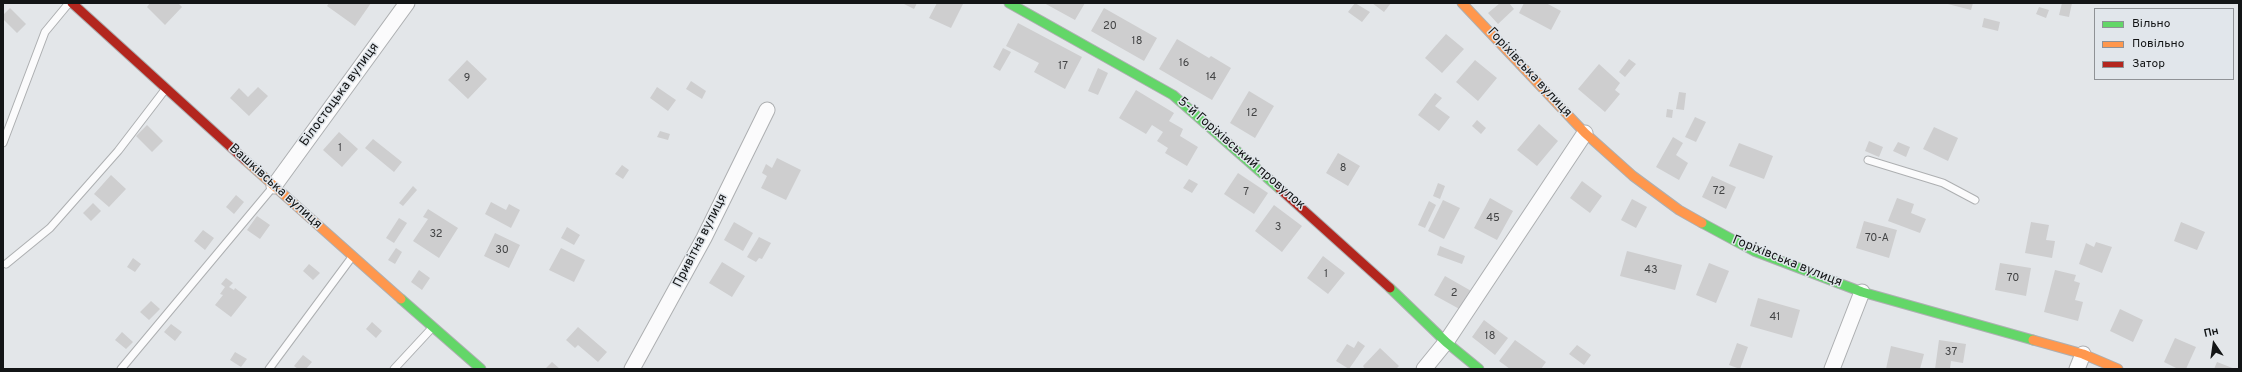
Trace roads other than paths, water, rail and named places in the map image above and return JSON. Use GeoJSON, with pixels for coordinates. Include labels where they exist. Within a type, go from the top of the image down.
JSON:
{"type":"FeatureCollection","features":[{"type":"Feature","properties":{"kind":"street","name":"Вашківська вулиця"},"geometry":{"type":"LineString","coordinates":[[71,3],[165,89],[481,369]]}},
{"type":"Feature","properties":{"kind":"street","name":"Білостоцька вулиця"},"geometry":{"type":"LineString","coordinates":[[274,186],[407,3]]}},
{"type":"Feature","properties":{"kind":"street","name":"5-й Горіхівський провулок"},"geometry":{"type":"LineString","coordinates":[[1009,3],[1173,95],[1346,247],[1446,342],[1480,369]]}},
{"type":"Feature","properties":{"kind":"street","name":"Горіхівська вулиця"},"geometry":{"type":"LineString","coordinates":[[1462,3],[1585,133],[1648,188],[1686,214],[1754,251],[1862,292],[2083,354],[2118,369]]}},
{"type":"Feature","properties":{"kind":"street","name":"Привітна вулиця"},"geometry":{"type":"LineString","coordinates":[[632,369],[704,238],[766,110]]}},
{"type":"Feature","properties":{"kind":"street"},"geometry":{"type":"LineString","coordinates":[[1424,369],[1446,342],[1585,133]]}},
{"type":"Feature","properties":{"kind":"street"},"geometry":{"type":"LineString","coordinates":[[1832,369],[1862,292]]}},
{"type":"Feature","properties":{"kind":"street"},"geometry":{"type":"LineString","coordinates":[[2077,369],[2083,354]]}},
{"type":"Feature","properties":{"kind":"lane"},"geometry":{"type":"LineString","coordinates":[[3,143],[45,32],[71,3]]}},
{"type":"Feature","properties":{"kind":"lane"},"geometry":{"type":"LineString","coordinates":[[6,264],[50,228],[118,151],[165,89]]}},
{"type":"Feature","properties":{"kind":"lane"},"geometry":{"type":"LineString","coordinates":[[1868,160],[1943,184],[1975,200]]}},
{"type":"Feature","properties":{"kind":"lane"},"geometry":{"type":"LineString","coordinates":[[121,369],[274,186]]}},
{"type":"Feature","properties":{"kind":"lane"},"geometry":{"type":"LineString","coordinates":[[269,369],[353,256]]}},
{"type":"Feature","properties":{"kind":"lane"},"geometry":{"type":"LineString","coordinates":[[394,369],[433,327]]}}]}
